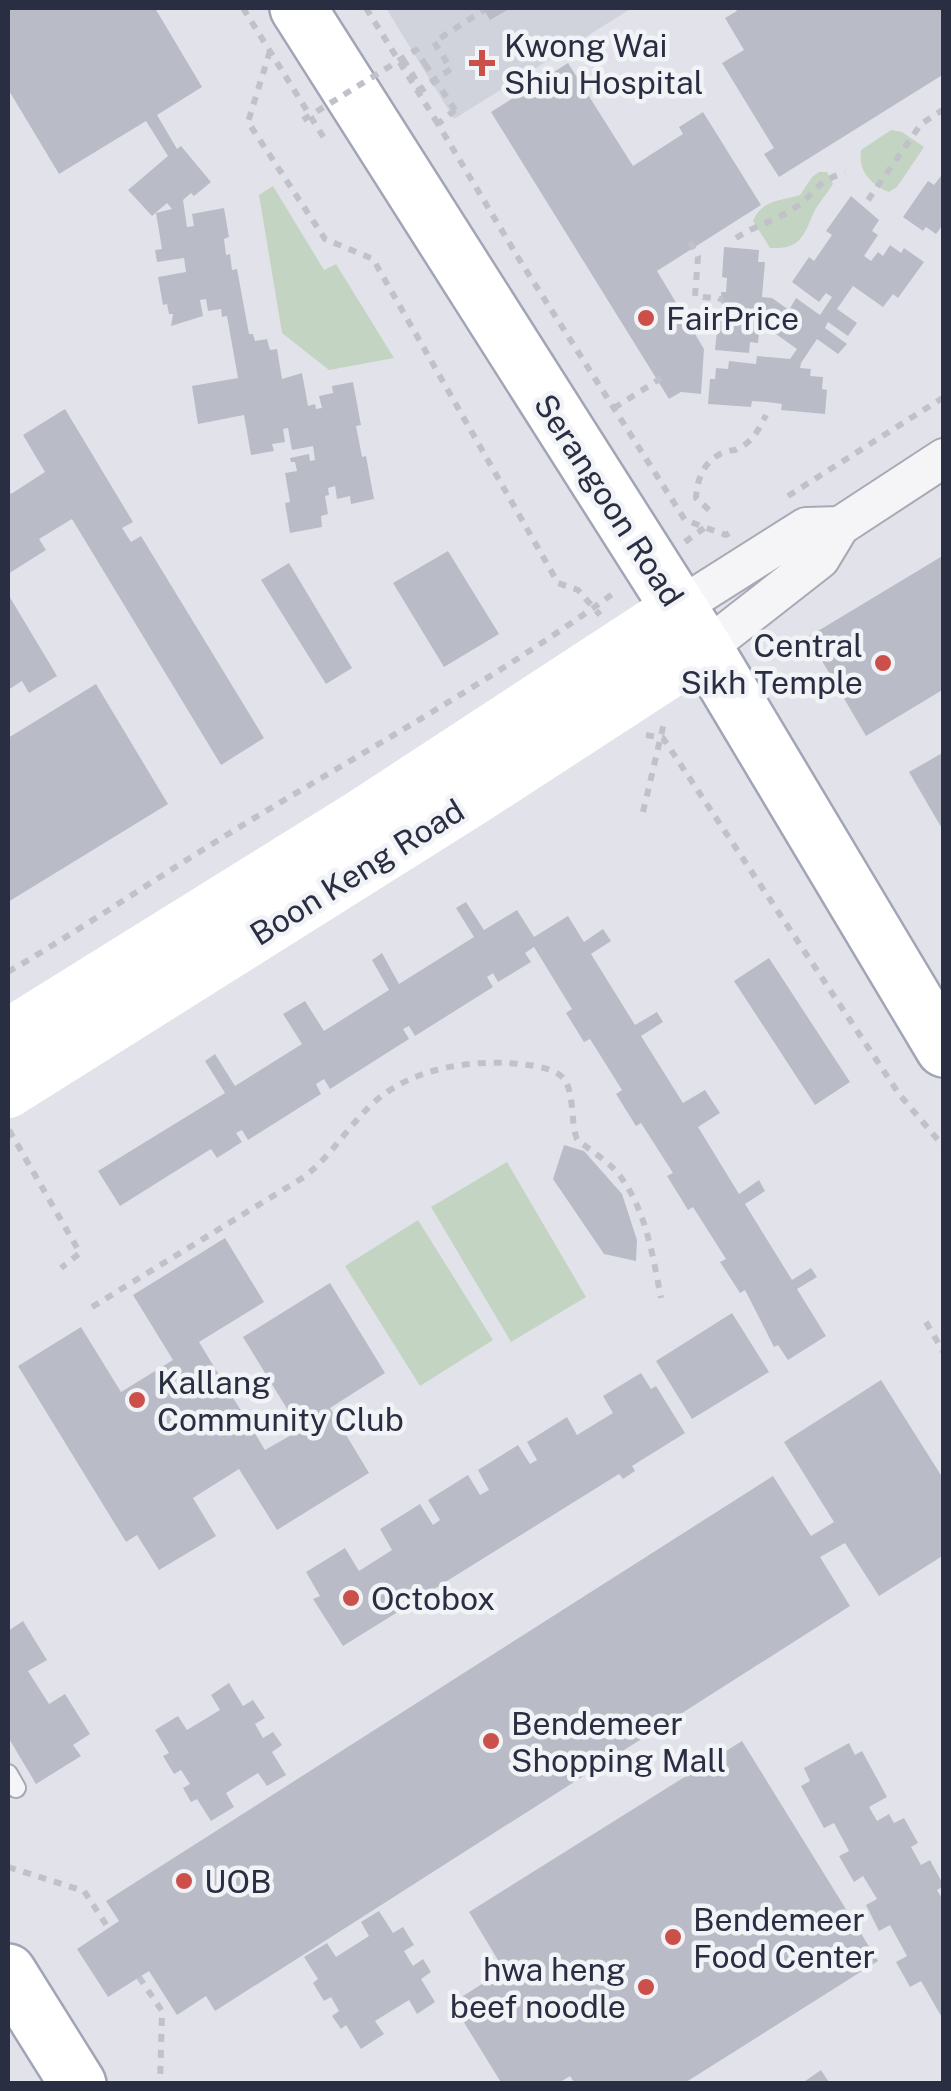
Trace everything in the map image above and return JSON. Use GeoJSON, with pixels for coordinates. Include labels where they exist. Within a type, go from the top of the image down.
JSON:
{"type":"FeatureCollection","features":[{"type":"Feature","properties":{"kind":"main road","name":"Serangoon Road"},"geometry":{"type":"LineString","coordinates":[[284,29],[691,628],[944,1050]]}},
{"type":"Feature","properties":{"kind":"main road","name":"Boon Keng Road"},"geometry":{"type":"LineString","coordinates":[[8,1035],[363,814],[691,628]]}},
{"type":"Feature","properties":{"kind":"main road","name":"Boon Keng Road"},"geometry":{"type":"LineString","coordinates":[[8,1092],[474,799],[691,628]]}},
{"type":"Feature","properties":{"kind":"main road"},"geometry":{"type":"LineString","coordinates":[[8,1972],[78,2084]]}},
{"type":"Feature","properties":{"kind":"street"},"geometry":{"type":"LineString","coordinates":[[691,628],[806,527],[840,526],[944,458]]}},
{"type":"Feature","properties":{"kind":"path"},"geometry":{"type":"LineString","coordinates":[[244,8],[284,29],[324,138]]}},
{"type":"Feature","properties":{"kind":"path"},"geometry":{"type":"LineString","coordinates":[[366,8],[685,520],[726,536],[743,525]]}},
{"type":"Feature","properties":{"kind":"path"},"geometry":{"type":"LineString","coordinates":[[416,91],[451,69],[434,42],[481,10]]}},
{"type":"Feature","properties":{"kind":"path"},"geometry":{"type":"LineString","coordinates":[[8,972],[220,839],[338,771],[595,607],[578,590],[558,583],[373,259],[325,239],[248,122],[284,29]]}},
{"type":"Feature","properties":{"kind":"path"},"geometry":{"type":"LineString","coordinates":[[303,120],[416,50],[435,79]]}},
{"type":"Feature","properties":{"kind":"path"},"geometry":{"type":"LineString","coordinates":[[403,59],[422,90],[436,81],[455,110],[438,124]]}},
{"type":"Feature","properties":{"kind":"path"},"geometry":{"type":"LineString","coordinates":[[868,200],[922,124],[944,109]]}},
{"type":"Feature","properties":{"kind":"path"},"geometry":{"type":"LineString","coordinates":[[736,238],[758,224],[792,211],[822,180],[845,174]]}},
{"type":"Feature","properties":{"kind":"path"},"geometry":{"type":"LineString","coordinates":[[690,242],[698,256],[695,296],[721,299],[720,302]]}},
{"type":"Feature","properties":{"kind":"path"},"geometry":{"type":"LineString","coordinates":[[614,408],[664,377]]}},
{"type":"Feature","properties":{"kind":"path"},"geometry":{"type":"LineString","coordinates":[[776,504],[944,397]]}},
{"type":"Feature","properties":{"kind":"path"},"geometry":{"type":"LineString","coordinates":[[708,510],[696,498],[697,481],[707,464],[722,452],[738,450],[752,440],[766,414]]}},
{"type":"Feature","properties":{"kind":"path"},"geometry":{"type":"LineString","coordinates":[[634,739],[645,735],[663,738],[899,1094],[944,1148]]}},
{"type":"Feature","properties":{"kind":"path"},"geometry":{"type":"LineString","coordinates":[[644,812],[663,738]]}},
{"type":"Feature","properties":{"kind":"path"},"geometry":{"type":"LineString","coordinates":[[92,1307],[304,1178],[328,1158],[373,1103],[405,1081],[444,1067],[481,1062],[521,1064],[557,1073],[565,1080],[577,1138],[604,1159],[632,1195],[646,1232],[661,1298]]}},
{"type":"Feature","properties":{"kind":"path"},"geometry":{"type":"LineString","coordinates":[[8,1129],[80,1252],[61,1268]]}},
{"type":"Feature","properties":{"kind":"path"},"geometry":{"type":"LineString","coordinates":[[926,1322],[944,1353]]}},
{"type":"Feature","properties":{"kind":"path"},"geometry":{"type":"LineString","coordinates":[[8,1868],[84,1891],[108,1928]]}},
{"type":"Feature","properties":{"kind":"path"},"geometry":{"type":"LineString","coordinates":[[139,1977],[162,2011],[160,2084]]}},
{"type":"Feature","properties":{"kind":"shaded area","name":"Kwong Wai Shiu Hospital"},"geometry":{"type":"Polygon","coordinates":[[[386,8],[632,8],[454,119],[386,8]]]}},
{"type":"Feature","properties":{"kind":"green space"},"geometry":{"type":"Polygon","coordinates":[[[891,130],[902,132],[924,147],[897,187],[889,192],[867,176],[861,164],[861,150],[891,130]]]}},
{"type":"Feature","properties":{"kind":"green space"},"geometry":{"type":"Polygon","coordinates":[[[819,172],[827,172],[833,184],[804,233],[792,245],[770,248],[753,221],[757,214],[773,202],[800,195],[819,172]]]}},
{"type":"Feature","properties":{"kind":"green space"},"geometry":{"type":"Polygon","coordinates":[[[273,186],[324,270],[336,264],[394,358],[329,370],[282,333],[259,195],[273,186]]]}},
{"type":"Feature","properties":{"kind":"green space"},"geometry":{"type":"Polygon","coordinates":[[[507,1162],[586,1297],[511,1342],[431,1207],[507,1162]]]}},
{"type":"Feature","properties":{"kind":"green space"},"geometry":{"type":"Polygon","coordinates":[[[418,1220],[493,1340],[420,1386],[345,1266],[418,1220]]]}},
{"type":"Feature","properties":{"kind":"building"},"geometry":{"type":"Polygon","coordinates":[[[8,8],[155,8],[202,87],[157,115],[177,149],[181,146],[211,182],[183,200],[187,227],[194,226],[192,214],[224,208],[229,237],[224,239],[226,255],[230,254],[232,270],[237,269],[249,334],[253,334],[255,341],[267,339],[270,350],[277,349],[282,379],[302,373],[308,406],[322,408],[319,396],[333,393],[332,386],[353,382],[361,425],[356,426],[374,499],[351,504],[350,496],[337,499],[335,486],[328,488],[328,514],[321,516],[322,527],[290,533],[285,473],[297,471],[290,458],[309,454],[310,461],[315,460],[313,446],[292,450],[288,428],[283,429],[285,442],[272,444],[274,451],[251,455],[244,415],[198,424],[192,386],[238,378],[227,316],[222,317],[221,309],[208,311],[206,299],[200,300],[203,316],[171,326],[173,314],[169,314],[167,304],[163,305],[158,277],[186,272],[184,258],[157,262],[155,250],[162,249],[156,213],[172,209],[167,203],[152,216],[128,190],[168,156],[146,121],[59,174],[8,89],[8,8]]]}},
{"type":"Feature","properties":{"kind":"building"},"geometry":{"type":"Polygon","coordinates":[[[483,8],[511,8],[490,20],[483,8]]]}},
{"type":"Feature","properties":{"kind":"building"},"geometry":{"type":"Polygon","coordinates":[[[734,8],[944,8],[944,74],[779,177],[764,154],[774,148],[722,63],[744,50],[725,18],[737,11],[734,8]]]}},
{"type":"Feature","properties":{"kind":"building"},"geometry":{"type":"Polygon","coordinates":[[[568,63],[633,166],[683,134],[679,127],[703,112],[761,205],[657,271],[704,349],[701,394],[681,392],[669,399],[491,112],[568,63]]]}},
{"type":"Feature","properties":{"kind":"building"},"geometry":{"type":"Polygon","coordinates":[[[944,172],[944,223],[936,234],[926,227],[923,231],[903,217],[928,181],[934,185],[944,172]]]}},
{"type":"Feature","properties":{"kind":"building"},"geometry":{"type":"Polygon","coordinates":[[[851,196],[879,220],[872,231],[878,235],[864,256],[871,261],[878,252],[883,256],[890,245],[901,253],[904,248],[924,262],[898,298],[893,294],[883,307],[853,286],[837,309],[857,323],[848,336],[828,322],[825,328],[847,344],[838,354],[817,339],[801,363],[800,368],[811,369],[810,376],[823,377],[822,389],[827,390],[825,414],[781,410],[782,404],[767,402],[752,401],[751,407],[708,404],[710,379],[715,379],[716,368],[728,369],[729,361],[756,364],[757,356],[790,359],[797,349],[773,332],[781,320],[761,310],[758,343],[750,342],[749,353],[715,350],[718,320],[723,321],[721,292],[726,292],[727,278],[722,277],[724,247],[759,250],[758,262],[765,262],[762,297],[772,298],[789,310],[796,298],[820,315],[832,297],[826,293],[819,302],[792,282],[809,257],[814,261],[832,235],[826,231],[851,196]]]}},
{"type":"Feature","properties":{"kind":"building"},"geometry":{"type":"Polygon","coordinates":[[[65,409],[133,522],[122,528],[131,542],[141,536],[264,738],[221,765],[72,519],[39,539],[46,550],[8,574],[8,489],[11,494],[45,472],[23,435],[65,409]]]}},
{"type":"Feature","properties":{"kind":"building"},"geometry":{"type":"Polygon","coordinates":[[[448,551],[499,634],[444,667],[393,583],[448,551]]]}},
{"type":"Feature","properties":{"kind":"building","name":"Central Sikh Temple"},"geometry":{"type":"Polygon","coordinates":[[[944,555],[944,689],[866,736],[808,637],[944,555]]]}},
{"type":"Feature","properties":{"kind":"building"},"geometry":{"type":"Polygon","coordinates":[[[289,563],[352,668],[326,684],[261,580],[289,563]]]}},
{"type":"Feature","properties":{"kind":"building"},"geometry":{"type":"Polygon","coordinates":[[[8,594],[57,676],[29,693],[22,681],[8,690],[8,594]]]}},
{"type":"Feature","properties":{"kind":"building"},"geometry":{"type":"Polygon","coordinates":[[[96,684],[168,804],[8,902],[8,738],[96,684]]]}},
{"type":"Feature","properties":{"kind":"building"},"geometry":{"type":"Polygon","coordinates":[[[944,752],[944,832],[909,772],[944,752]]]}},
{"type":"Feature","properties":{"kind":"building"},"geometry":{"type":"Polygon","coordinates":[[[466,902],[484,930],[517,910],[534,937],[568,916],[584,942],[603,929],[611,941],[591,954],[635,1025],[657,1012],[663,1022],[641,1036],[683,1103],[705,1090],[720,1113],[698,1127],[739,1194],[759,1180],[765,1191],[745,1204],[792,1280],[811,1268],[817,1277],[797,1289],[826,1336],[788,1360],[778,1345],[774,1347],[745,1290],[740,1293],[720,1262],[726,1259],[693,1207],[688,1210],[667,1176],[673,1173],[641,1123],[636,1126],[616,1094],[622,1090],[590,1039],[584,1042],[566,1013],[572,1009],[534,947],[525,953],[531,962],[498,982],[493,973],[487,977],[493,987],[415,1036],[409,1026],[403,1029],[409,1039],[330,1089],[324,1079],[316,1084],[321,1094],[248,1140],[242,1130],[236,1133],[242,1142],[217,1158],[211,1149],[120,1206],[98,1171],[225,1093],[205,1061],[215,1054],[235,1086],[302,1044],[283,1014],[305,1001],[324,1031],[389,990],[372,960],[382,953],[399,984],[474,937],[456,908],[466,902]]]}},
{"type":"Feature","properties":{"kind":"building"},"geometry":{"type":"Polygon","coordinates":[[[769,958],[850,1082],[815,1105],[734,981],[769,958]]]}},
{"type":"Feature","properties":{"kind":"building"},"geometry":{"type":"Polygon","coordinates":[[[564,1145],[584,1151],[622,1194],[637,1240],[636,1261],[604,1254],[553,1179],[564,1145]]]}},
{"type":"Feature","properties":{"kind":"building","name":"Kallang Community Club"},"geometry":{"type":"Polygon","coordinates":[[[225,1238],[264,1302],[199,1342],[265,1450],[300,1430],[243,1337],[330,1283],[385,1373],[330,1408],[369,1473],[277,1530],[239,1469],[193,1498],[216,1536],[159,1570],[137,1535],[126,1542],[18,1366],[81,1327],[121,1392],[173,1360],[133,1295],[225,1238]]]}},
{"type":"Feature","properties":{"kind":"building"},"geometry":{"type":"Polygon","coordinates":[[[732,1313],[769,1372],[692,1419],[656,1361],[732,1313]]]}},
{"type":"Feature","properties":{"kind":"building"},"geometry":{"type":"Polygon","coordinates":[[[641,1373],[651,1389],[656,1386],[685,1433],[632,1466],[635,1471],[623,1479],[619,1474],[410,1604],[413,1609],[404,1615],[401,1610],[343,1646],[313,1599],[320,1596],[306,1572],[345,1548],[359,1571],[392,1550],[380,1529],[420,1504],[433,1525],[440,1520],[428,1500],[468,1475],[480,1495],[489,1490],[478,1470],[518,1445],[530,1464],[537,1460],[527,1442],[567,1417],[577,1435],[613,1413],[603,1396],[641,1373]]]}},
{"type":"Feature","properties":{"kind":"building"},"geometry":{"type":"Polygon","coordinates":[[[881,1380],[944,1480],[944,1555],[879,1596],[845,1543],[820,1557],[850,1606],[215,2011],[206,1996],[177,2015],[149,1971],[108,1997],[77,1949],[119,1921],[106,1901],[773,1476],[811,1536],[834,1522],[784,1442],[881,1380]]]}},
{"type":"Feature","properties":{"kind":"building"},"geometry":{"type":"Polygon","coordinates":[[[23,1621],[47,1660],[28,1671],[49,1704],[65,1694],[90,1734],[73,1745],[81,1756],[36,1784],[8,1737],[8,1631],[23,1621]]]}},
{"type":"Feature","properties":{"kind":"building"},"geometry":{"type":"Polygon","coordinates":[[[229,1683],[243,1706],[253,1700],[265,1718],[255,1724],[263,1738],[273,1732],[282,1745],[272,1752],[286,1775],[267,1786],[258,1773],[226,1793],[234,1807],[211,1821],[197,1799],[191,1802],[183,1788],[190,1784],[181,1770],[174,1774],[163,1756],[169,1753],[155,1730],[178,1716],[187,1730],[220,1710],[211,1695],[229,1683]]]}},
{"type":"Feature","properties":{"kind":"building","name":"Bendemeer Food Center"},"geometry":{"type":"Polygon","coordinates":[[[742,1741],[878,1961],[683,2084],[575,2084],[570,2076],[557,2084],[502,2084],[452,2003],[504,1970],[469,1912],[742,1741]]]}},
{"type":"Feature","properties":{"kind":"building"},"geometry":{"type":"Polygon","coordinates":[[[849,1743],[855,1755],[862,1751],[887,1797],[869,1807],[877,1821],[889,1814],[894,1823],[904,1818],[918,1843],[911,1847],[921,1865],[930,1860],[944,1886],[937,1890],[944,1902],[944,2021],[921,1981],[910,1987],[896,1962],[907,1956],[890,1925],[879,1931],[866,1905],[877,1899],[863,1876],[854,1882],[839,1856],[849,1851],[834,1823],[824,1828],[801,1786],[810,1781],[804,1768],[849,1743]]]}},
{"type":"Feature","properties":{"kind":"building"},"geometry":{"type":"Polygon","coordinates":[[[379,1911],[393,1933],[403,1927],[414,1945],[404,1951],[413,1966],[423,1959],[431,1972],[421,1979],[435,2002],[417,2014],[409,2000],[375,2021],[384,2034],[361,2049],[346,2025],[341,2029],[332,2016],[339,2011],[331,1997],[324,2001],[313,1983],[318,1979],[304,1957],[327,1943],[336,1957],[369,1936],[361,1922],[379,1911]]]}},
{"type":"Feature","properties":{"kind":"building"},"geometry":{"type":"Polygon","coordinates":[[[821,2070],[830,2084],[801,2084],[821,2070]]]}},
{"type":"Feature","properties":{"kind":"place","name":"Kwong Wai Shiu Hospital"},"geometry":{"type":"Point","coordinates":[482,63]}},
{"type":"Feature","properties":{"kind":"place","name":"FairPrice"},"geometry":{"type":"Point","coordinates":[646,318]}},
{"type":"Feature","properties":{"kind":"place","name":"Central Sikh Temple"},"geometry":{"type":"Point","coordinates":[883,663]}},
{"type":"Feature","properties":{"kind":"place","name":"Kallang Community Club"},"geometry":{"type":"Point","coordinates":[137,1400]}},
{"type":"Feature","properties":{"kind":"place","name":"Octobox"},"geometry":{"type":"Point","coordinates":[351,1598]}},
{"type":"Feature","properties":{"kind":"place","name":"Bendemeer Shopping Mall"},"geometry":{"type":"Point","coordinates":[491,1741]}},
{"type":"Feature","properties":{"kind":"place","name":"UOB"},"geometry":{"type":"Point","coordinates":[184,1881]}},
{"type":"Feature","properties":{"kind":"place","name":"Bendemeer Food Center"},"geometry":{"type":"Point","coordinates":[673,1937]}},
{"type":"Feature","properties":{"kind":"place","name":"hwa heng beef noodle"},"geometry":{"type":"Point","coordinates":[646,1987]}}]}
